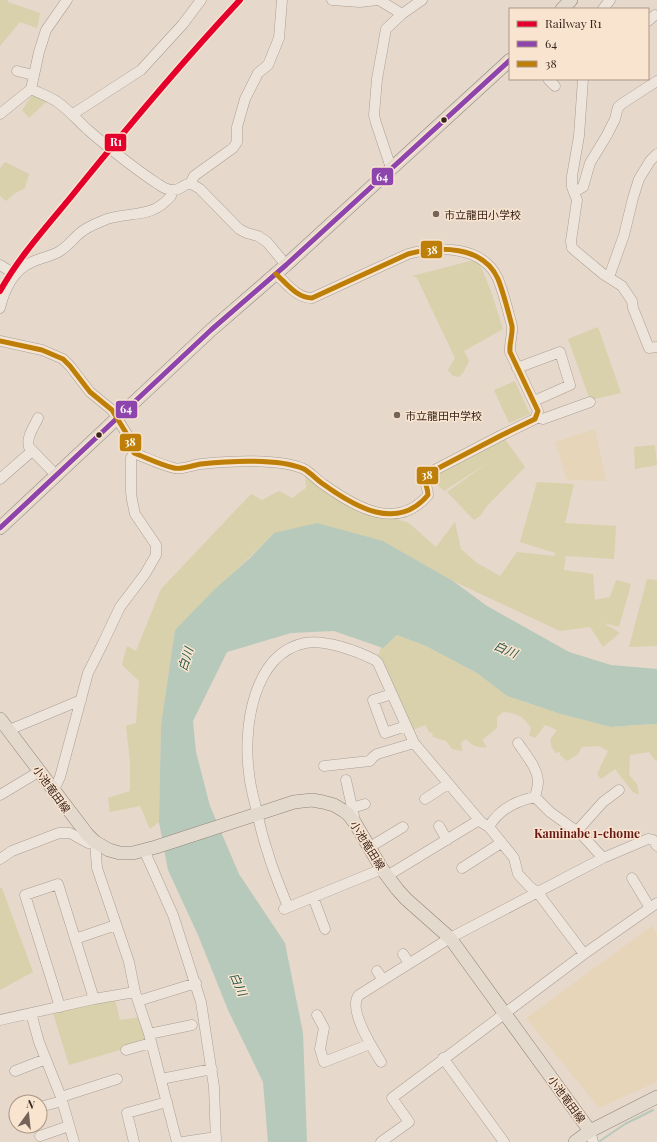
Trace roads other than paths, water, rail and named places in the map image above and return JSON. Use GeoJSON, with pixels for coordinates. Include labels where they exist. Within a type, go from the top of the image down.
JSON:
{"type":"FeatureCollection","features":[{"type":"Feature","properties":{"kind":"main road"},"geometry":{"type":"LineString","coordinates":[[563,8],[571,0]]}},
{"type":"Feature","properties":{"kind":"main road"},"geometry":{"type":"LineString","coordinates":[[0,528],[211,330],[281,269],[509,61]]}},
{"type":"Feature","properties":{"kind":"main road","name":"小池竜田線"},"geometry":{"type":"LineString","coordinates":[[0,719],[79,825],[95,842],[109,850],[120,853],[132,853],[150,849],[294,802],[312,800],[324,802],[334,805],[348,814],[385,872],[406,898],[450,938],[505,1013],[592,1137]]}},
{"type":"Feature","properties":{"kind":"main road"},"geometry":{"type":"LineString","coordinates":[[575,1142],[592,1137],[657,1097]]}},
{"type":"Feature","properties":{"kind":"street"},"geometry":{"type":"LineString","coordinates":[[0,114],[31,89],[33,75],[46,30],[67,0]]}},
{"type":"Feature","properties":{"kind":"street"},"geometry":{"type":"LineString","coordinates":[[73,114],[141,70],[183,24],[201,0]]}},
{"type":"Feature","properties":{"kind":"street"},"geometry":{"type":"LineString","coordinates":[[190,184],[194,176],[233,148],[237,142],[237,127],[245,99],[258,73],[268,65],[279,38],[282,0]]}},
{"type":"Feature","properties":{"kind":"street"},"geometry":{"type":"LineString","coordinates":[[332,0],[360,2],[378,0],[402,14]]}},
{"type":"Feature","properties":{"kind":"street"},"geometry":{"type":"LineString","coordinates":[[391,168],[374,115],[377,79],[386,29],[402,14],[422,0]]}},
{"type":"Feature","properties":{"kind":"street"},"geometry":{"type":"LineString","coordinates":[[604,8],[610,0]]}},
{"type":"Feature","properties":{"kind":"street"},"geometry":{"type":"LineString","coordinates":[[17,71],[33,75]]}},
{"type":"Feature","properties":{"kind":"street"},"geometry":{"type":"LineString","coordinates":[[583,80],[579,136],[572,176],[572,187],[577,200],[571,241],[572,248],[603,274],[622,286],[632,301],[633,308],[649,348],[657,347]]}},
{"type":"Feature","properties":{"kind":"street"},"geometry":{"type":"LineString","coordinates":[[574,192],[583,187],[590,163],[607,135],[615,119],[618,107],[657,81]]}},
{"type":"Feature","properties":{"kind":"street"},"geometry":{"type":"LineString","coordinates":[[31,89],[56,101],[73,114],[87,129],[110,149],[159,185],[172,190],[190,184],[200,189],[239,228],[247,233],[258,236],[267,242],[281,269],[297,294],[304,297],[312,298],[408,254],[422,251],[438,249],[463,252],[483,261],[491,269],[497,279],[512,326],[509,346],[510,352],[538,411],[535,419],[429,473],[425,478],[428,490],[428,495],[426,498],[417,507],[393,515],[378,514],[356,506],[324,485],[305,470],[295,467],[271,462],[247,461],[200,464],[176,468],[134,453]]}},
{"type":"Feature","properties":{"kind":"street"},"geometry":{"type":"LineString","coordinates":[[609,277],[624,235],[632,198],[639,179],[650,161],[657,154]]}},
{"type":"Feature","properties":{"kind":"street"},"geometry":{"type":"LineString","coordinates":[[0,308],[2,300],[15,274],[23,266],[58,252],[89,227],[109,219],[150,212],[157,209],[171,196],[172,190]]}},
{"type":"Feature","properties":{"kind":"street"},"geometry":{"type":"LineString","coordinates":[[0,266],[15,274]]}},
{"type":"Feature","properties":{"kind":"street"},"geometry":{"type":"LineString","coordinates":[[0,341],[42,350],[63,359],[90,392],[112,410],[128,436],[134,453],[131,458],[131,492],[135,514],[156,545],[156,555],[145,574],[120,606],[88,673],[60,777],[54,790]]}},
{"type":"Feature","properties":{"kind":"street"},"geometry":{"type":"LineString","coordinates":[[517,368],[560,352],[570,385],[534,401]]}},
{"type":"Feature","properties":{"kind":"street"},"geometry":{"type":"LineString","coordinates":[[536,417],[543,419],[590,402]]}},
{"type":"Feature","properties":{"kind":"street"},"geometry":{"type":"LineString","coordinates":[[38,418],[27,441],[32,451],[56,475]]}},
{"type":"Feature","properties":{"kind":"street"},"geometry":{"type":"LineString","coordinates":[[0,479],[32,451]]}},
{"type":"Feature","properties":{"kind":"street"},"geometry":{"type":"LineString","coordinates":[[479,820],[447,840],[385,872],[286,908],[268,855],[248,772],[250,714],[254,697],[268,667],[290,649],[306,643],[322,642],[375,660],[378,663],[414,743],[479,820],[489,827],[514,858],[518,874],[538,893],[584,954]]}},
{"type":"Feature","properties":{"kind":"street"},"geometry":{"type":"LineString","coordinates":[[392,694],[373,700],[385,733],[406,726]]}},
{"type":"Feature","properties":{"kind":"street"},"geometry":{"type":"LineString","coordinates":[[9,730],[81,700]]}},
{"type":"Feature","properties":{"kind":"street"},"geometry":{"type":"LineString","coordinates":[[518,742],[534,768],[537,777],[538,784],[535,797]]}},
{"type":"Feature","properties":{"kind":"street"},"geometry":{"type":"LineString","coordinates":[[324,766],[370,761],[372,757],[377,754],[414,743]]}},
{"type":"Feature","properties":{"kind":"street"},"geometry":{"type":"LineString","coordinates":[[0,795],[40,771]]}},
{"type":"Feature","properties":{"kind":"street"},"geometry":{"type":"LineString","coordinates":[[346,780],[355,823]]}},
{"type":"Feature","properties":{"kind":"street"},"geometry":{"type":"LineString","coordinates":[[425,799],[448,784]]}},
{"type":"Feature","properties":{"kind":"street"},"geometry":{"type":"LineString","coordinates":[[577,831],[603,802],[619,790]]}},
{"type":"Feature","properties":{"kind":"street"},"geometry":{"type":"LineString","coordinates":[[489,827],[496,816],[503,810],[519,802],[535,797]]}},
{"type":"Feature","properties":{"kind":"street"},"geometry":{"type":"LineString","coordinates":[[535,797],[553,814],[577,831],[603,858]]}},
{"type":"Feature","properties":{"kind":"street"},"geometry":{"type":"LineString","coordinates":[[352,808],[365,804]]}},
{"type":"Feature","properties":{"kind":"street"},"geometry":{"type":"LineString","coordinates":[[439,826],[447,840]]}},
{"type":"Feature","properties":{"kind":"street"},"geometry":{"type":"LineString","coordinates":[[370,848],[403,827]]}},
{"type":"Feature","properties":{"kind":"street"},"geometry":{"type":"LineString","coordinates":[[0,859],[12,851],[59,833],[70,833],[88,843],[95,842],[97,868],[128,962],[150,1038],[177,1142]]}},
{"type":"Feature","properties":{"kind":"street"},"geometry":{"type":"LineString","coordinates":[[380,1062],[362,1027],[356,1005],[356,1000],[359,994],[450,938],[603,858],[648,839],[653,840],[657,846]]}},
{"type":"Feature","properties":{"kind":"street"},"geometry":{"type":"LineString","coordinates":[[462,868],[501,843]]}},
{"type":"Feature","properties":{"kind":"street"},"geometry":{"type":"LineString","coordinates":[[150,849],[196,983],[201,1002],[215,1093],[216,1139],[183,1142]]}},
{"type":"Feature","properties":{"kind":"street"},"geometry":{"type":"LineString","coordinates":[[381,1142],[409,1122],[392,1098],[493,1021],[654,905],[632,878]]}},
{"type":"Feature","properties":{"kind":"street"},"geometry":{"type":"LineString","coordinates":[[60,1007],[26,895],[58,884],[94,999]]}},
{"type":"Feature","properties":{"kind":"street"},"geometry":{"type":"LineString","coordinates":[[313,897],[325,929]]}},
{"type":"Feature","properties":{"kind":"street"},"geometry":{"type":"LineString","coordinates":[[75,939],[116,925]]}},
{"type":"Feature","properties":{"kind":"street"},"geometry":{"type":"LineString","coordinates":[[403,954],[409,963]]}},
{"type":"Feature","properties":{"kind":"street"},"geometry":{"type":"LineString","coordinates":[[377,971],[383,980]]}},
{"type":"Feature","properties":{"kind":"street"},"geometry":{"type":"LineString","coordinates":[[0,1020],[94,999],[137,996],[196,983]]}},
{"type":"Feature","properties":{"kind":"street"},"geometry":{"type":"LineString","coordinates":[[31,1013],[39,1042],[62,1099],[74,1142]]}},
{"type":"Feature","properties":{"kind":"street"},"geometry":{"type":"LineString","coordinates":[[317,1015],[324,1028],[320,1049],[324,1062],[370,1044]]}},
{"type":"Feature","properties":{"kind":"street"},"geometry":{"type":"LineString","coordinates":[[126,1050],[150,1038],[192,1025]]}},
{"type":"Feature","properties":{"kind":"street"},"geometry":{"type":"LineString","coordinates":[[15,1071],[46,1058]]}},
{"type":"Feature","properties":{"kind":"street"},"geometry":{"type":"LineString","coordinates":[[444,1058],[504,1142]]}},
{"type":"Feature","properties":{"kind":"street"},"geometry":{"type":"LineString","coordinates":[[161,1079],[212,1069]]}},
{"type":"Feature","properties":{"kind":"street"},"geometry":{"type":"LineString","coordinates":[[48,1104],[117,1079]]}},
{"type":"Feature","properties":{"kind":"street"},"geometry":{"type":"LineString","coordinates":[[134,1142],[126,1113],[167,1102]]}},
{"type":"Feature","properties":{"kind":"street"},"geometry":{"type":"LineString","coordinates":[[40,1136],[69,1126]]}},
{"type":"Feature","properties":{"kind":"water","name":"白川"},"geometry":{"type":"Polygon","coordinates":[[[317,523],[383,541],[453,581],[487,606],[569,652],[611,665],[657,669],[657,724],[611,727],[561,714],[507,696],[477,673],[426,646],[397,635],[383,648],[334,631],[291,633],[227,652],[193,721],[196,752],[210,806],[239,874],[285,943],[303,1033],[307,1142],[268,1142],[263,1082],[228,1010],[198,935],[168,870],[159,822],[161,725],[175,630],[215,589],[250,558],[274,533],[317,523]]]}},
{"type":"Feature","properties":{"kind":"waterway"},"geometry":{"type":"LineString","coordinates":[[600,1141],[625,1124],[653,1110]]}},
{"type":"Feature","properties":{"kind":"rail line","name":"R1"},"geometry":{"type":"LineString","coordinates":[[0,291],[28,250],[99,163],[178,69],[240,0]]}},
{"type":"Feature","properties":{"kind":"place","name":"市立龍田小学校"},"geometry":{"type":"Point","coordinates":[436,214]}},
{"type":"Feature","properties":{"kind":"place","name":"市立龍田中学校"},"geometry":{"type":"Point","coordinates":[397,415]}},
{"type":"Feature","properties":{"kind":"district","name":"Kaminabe 1-chome"},"geometry":{"type":"Point","coordinates":[587,833]}}]}
